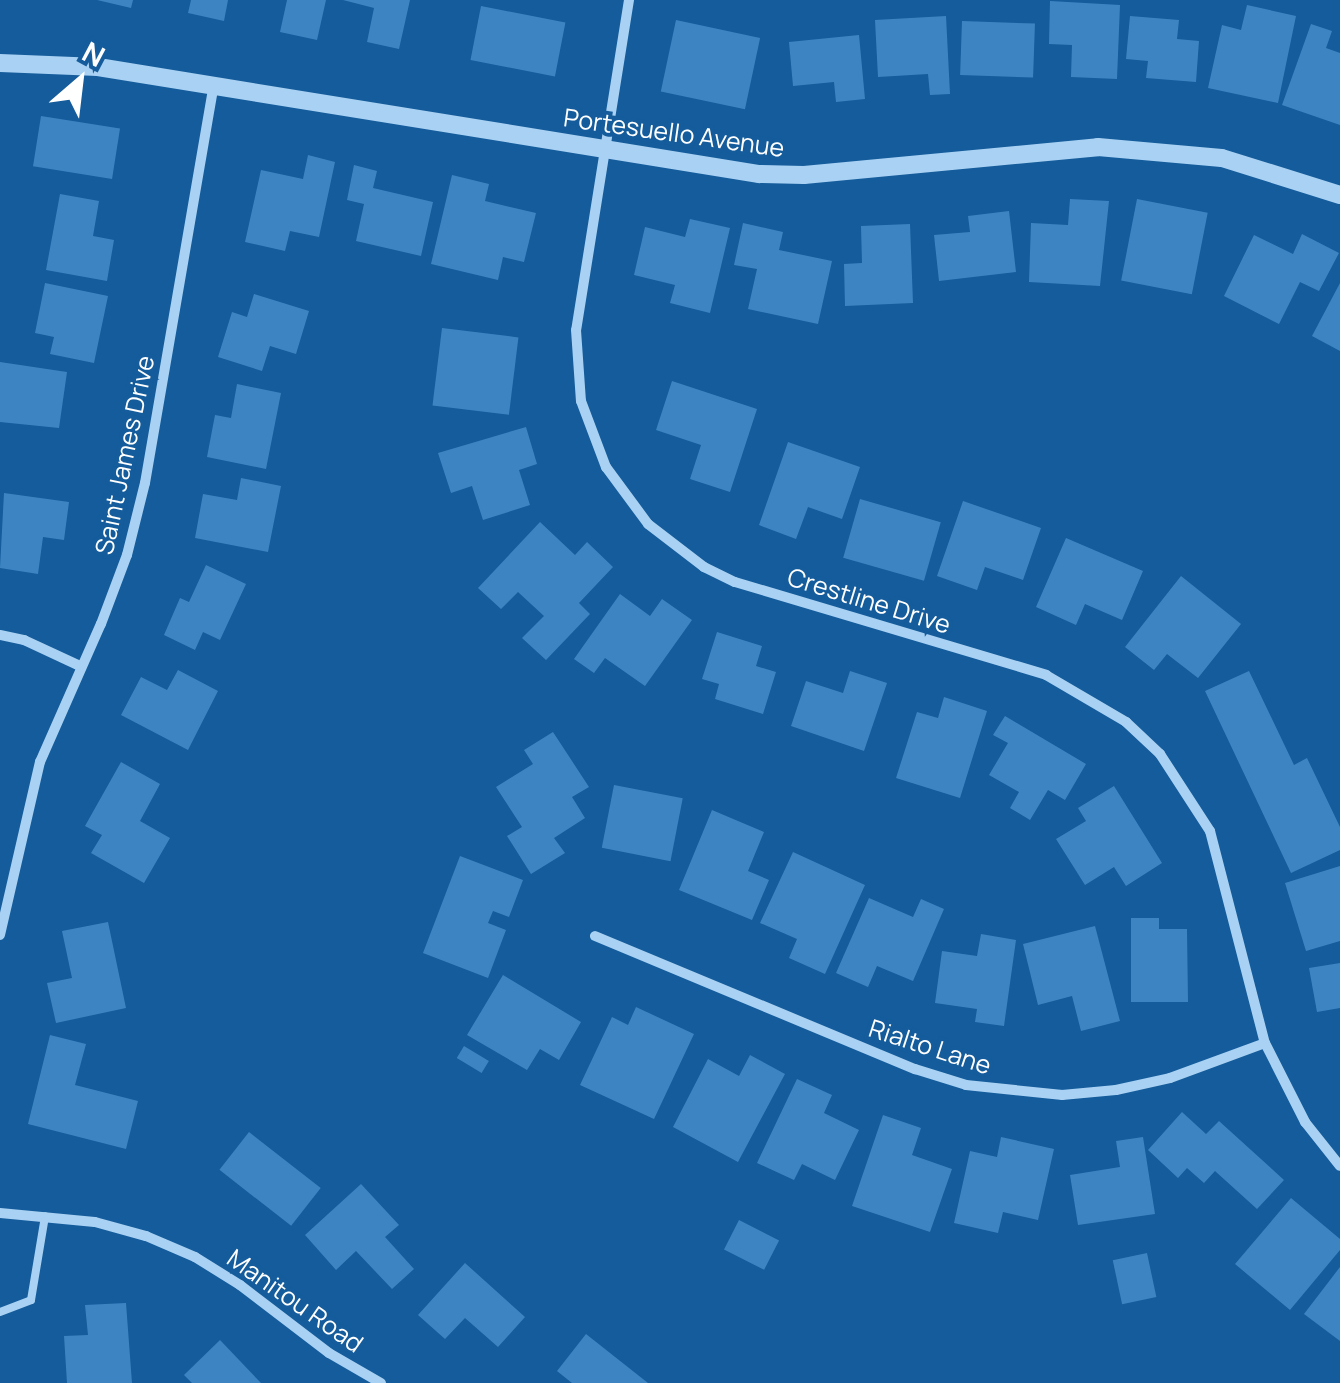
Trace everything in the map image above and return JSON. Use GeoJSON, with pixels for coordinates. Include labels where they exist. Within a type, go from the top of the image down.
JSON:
{"type":"FeatureCollection","features":[{"type":"Feature","properties":{"kind":"street","name":"Crestline Drive"},"geometry":{"type":"LineString","coordinates":[[629,0],[576,330],[576,366],[591,435],[625,497],[674,547],[736,582],[1046,675],[1126,722],[1179,778],[1210,831],[1265,1043],[1298,1110],[1340,1166]]}},
{"type":"Feature","properties":{"kind":"street","name":"Portesuello Avenue"},"geometry":{"type":"LineString","coordinates":[[0,63],[98,67],[759,174],[804,175],[1056,148],[1160,149],[1237,162],[1340,195]]}},
{"type":"Feature","properties":{"kind":"street","name":"Saint James Drive"},"geometry":{"type":"LineString","coordinates":[[0,935],[40,762],[127,555],[145,483],[214,85]]}},
{"type":"Feature","properties":{"kind":"street"},"geometry":{"type":"LineString","coordinates":[[0,635],[24,640],[80,666]]}},
{"type":"Feature","properties":{"kind":"street","name":"Rialto Lane"},"geometry":{"type":"LineString","coordinates":[[595,936],[915,1069],[984,1088],[1062,1095],[1116,1090],[1170,1078],[1265,1043]]}},
{"type":"Feature","properties":{"kind":"street","name":"Manitou Road"},"geometry":{"type":"LineString","coordinates":[[6,1214],[44,1216],[129,1232],[195,1257],[240,1284],[329,1353],[381,1383]]}},
{"type":"Feature","properties":{"kind":"lane"},"geometry":{"type":"LineString","coordinates":[[0,1312],[31,1300],[44,1216]]}},
{"type":"Feature","properties":{"kind":"building"},"geometry":{"type":"Polygon","coordinates":[[[97,0],[133,0],[131,8],[97,0]]]}},
{"type":"Feature","properties":{"kind":"building"},"geometry":{"type":"Polygon","coordinates":[[[191,0],[228,0],[224,21],[188,13],[191,0]]]}},
{"type":"Feature","properties":{"kind":"building"},"geometry":{"type":"Polygon","coordinates":[[[287,0],[326,0],[317,40],[280,32],[287,0]]]}},
{"type":"Feature","properties":{"kind":"building"},"geometry":{"type":"Polygon","coordinates":[[[343,0],[410,0],[399,49],[367,42],[374,8],[343,0]]]}},
{"type":"Feature","properties":{"kind":"building"},"geometry":{"type":"Polygon","coordinates":[[[1050,1],[1120,5],[1117,79],[1071,77],[1072,45],[1049,44],[1050,1]]]}},
{"type":"Feature","properties":{"kind":"building"},"geometry":{"type":"Polygon","coordinates":[[[1247,5],[1296,16],[1278,103],[1208,88],[1222,25],[1241,30],[1247,5]]]}},
{"type":"Feature","properties":{"kind":"building"},"geometry":{"type":"Polygon","coordinates":[[[481,6],[565,22],[555,76],[471,60],[481,6]]]}},
{"type":"Feature","properties":{"kind":"building"},"geometry":{"type":"Polygon","coordinates":[[[946,16],[950,94],[930,95],[928,74],[878,77],[875,20],[946,16]]]}},
{"type":"Feature","properties":{"kind":"building"},"geometry":{"type":"Polygon","coordinates":[[[1130,16],[1179,20],[1177,39],[1199,41],[1196,82],[1146,78],[1148,61],[1126,59],[1130,16]]]}},
{"type":"Feature","properties":{"kind":"building"},"geometry":{"type":"Polygon","coordinates":[[[676,20],[760,38],[745,109],[661,91],[676,20]]]}},
{"type":"Feature","properties":{"kind":"building"},"geometry":{"type":"Polygon","coordinates":[[[962,21],[1035,24],[1033,78],[960,75],[962,21]]]}},
{"type":"Feature","properties":{"kind":"building"},"geometry":{"type":"Polygon","coordinates":[[[1311,24],[1332,31],[1326,48],[1340,53],[1340,125],[1282,105],[1311,24]]]}},
{"type":"Feature","properties":{"kind":"building"},"geometry":{"type":"Polygon","coordinates":[[[859,35],[865,99],[836,102],[834,82],[793,86],[789,42],[859,35]]]}},
{"type":"Feature","properties":{"kind":"building"},"geometry":{"type":"Polygon","coordinates":[[[41,116],[120,129],[112,179],[33,166],[41,116]]]}},
{"type":"Feature","properties":{"kind":"building"},"geometry":{"type":"Polygon","coordinates":[[[308,155],[335,162],[319,237],[290,231],[285,251],[245,242],[261,170],[303,179],[308,155]]]}},
{"type":"Feature","properties":{"kind":"building"},"geometry":{"type":"Polygon","coordinates":[[[354,165],[377,171],[373,188],[433,202],[421,256],[356,241],[364,204],[347,200],[354,165]]]}},
{"type":"Feature","properties":{"kind":"building"},"geometry":{"type":"Polygon","coordinates":[[[452,175],[489,184],[485,201],[536,213],[524,262],[503,257],[498,280],[431,264],[452,175]]]}},
{"type":"Feature","properties":{"kind":"building"},"geometry":{"type":"Polygon","coordinates":[[[60,194],[99,201],[93,236],[114,240],[107,281],[46,270],[60,194]]]}},
{"type":"Feature","properties":{"kind":"building"},"geometry":{"type":"Polygon","coordinates":[[[1070,199],[1109,201],[1100,286],[1029,282],[1031,223],[1068,225],[1070,199]]]}},
{"type":"Feature","properties":{"kind":"building"},"geometry":{"type":"Polygon","coordinates":[[[1137,199],[1208,213],[1192,294],[1121,280],[1137,199]]]}},
{"type":"Feature","properties":{"kind":"building"},"geometry":{"type":"Polygon","coordinates":[[[1009,211],[1016,272],[939,281],[934,235],[970,232],[968,216],[1009,211]]]}},
{"type":"Feature","properties":{"kind":"building"},"geometry":{"type":"Polygon","coordinates":[[[690,219],[730,228],[710,313],[670,303],[675,285],[634,275],[645,227],[685,237],[690,219]]]}},
{"type":"Feature","properties":{"kind":"building"},"geometry":{"type":"Polygon","coordinates":[[[743,223],[783,232],[779,250],[832,261],[818,324],[748,309],[757,269],[734,265],[743,223]]]}},
{"type":"Feature","properties":{"kind":"building"},"geometry":{"type":"Polygon","coordinates":[[[910,224],[913,303],[845,306],[844,264],[862,263],[861,226],[910,224]]]}},
{"type":"Feature","properties":{"kind":"building"},"geometry":{"type":"Polygon","coordinates":[[[1302,234],[1339,253],[1319,291],[1300,282],[1279,324],[1224,296],[1254,235],[1293,254],[1302,234]]]}},
{"type":"Feature","properties":{"kind":"building"},"geometry":{"type":"Polygon","coordinates":[[[45,283],[108,296],[94,363],[50,354],[54,337],[35,333],[45,283]]]}},
{"type":"Feature","properties":{"kind":"building"},"geometry":{"type":"Polygon","coordinates":[[[1340,283],[1340,351],[1312,336],[1340,283]]]}},
{"type":"Feature","properties":{"kind":"building"},"geometry":{"type":"Polygon","coordinates":[[[254,294],[309,311],[296,354],[270,346],[262,371],[218,357],[232,312],[247,317],[254,294]]]}},
{"type":"Feature","properties":{"kind":"building"},"geometry":{"type":"Polygon","coordinates":[[[442,328],[518,337],[509,415],[432,405],[442,328]]]}},
{"type":"Feature","properties":{"kind":"building"},"geometry":{"type":"Polygon","coordinates":[[[0,362],[67,372],[59,428],[0,422],[0,362]]]}},
{"type":"Feature","properties":{"kind":"building"},"geometry":{"type":"Polygon","coordinates":[[[672,381],[757,409],[730,492],[690,479],[701,445],[656,430],[672,381]]]}},
{"type":"Feature","properties":{"kind":"building"},"geometry":{"type":"Polygon","coordinates":[[[237,384],[281,393],[266,469],[207,457],[215,415],[231,418],[237,384]]]}},
{"type":"Feature","properties":{"kind":"building"},"geometry":{"type":"Polygon","coordinates":[[[526,427],[537,464],[519,470],[530,505],[483,520],[472,486],[451,493],[438,453],[526,427]]]}},
{"type":"Feature","properties":{"kind":"building"},"geometry":{"type":"Polygon","coordinates":[[[788,442],[860,467],[842,519],[808,507],[796,539],[759,525],[788,442]]]}},
{"type":"Feature","properties":{"kind":"building"},"geometry":{"type":"Polygon","coordinates":[[[241,478],[281,486],[268,552],[195,538],[203,494],[237,500],[241,478]]]}},
{"type":"Feature","properties":{"kind":"building"},"geometry":{"type":"Polygon","coordinates":[[[4,493],[69,502],[64,540],[43,537],[38,574],[0,568],[4,493]]]}},
{"type":"Feature","properties":{"kind":"building"},"geometry":{"type":"Polygon","coordinates":[[[860,499],[941,522],[924,581],[843,558],[860,499]]]}},
{"type":"Feature","properties":{"kind":"building"},"geometry":{"type":"Polygon","coordinates":[[[963,501],[1041,528],[1023,580],[985,567],[977,590],[937,576],[963,501]]]}},
{"type":"Feature","properties":{"kind":"building"},"geometry":{"type":"Polygon","coordinates":[[[540,522],[575,555],[587,542],[613,567],[579,603],[590,614],[546,660],[522,638],[544,616],[518,592],[501,609],[478,588],[540,522]]]}},
{"type":"Feature","properties":{"kind":"building"},"geometry":{"type":"Polygon","coordinates":[[[1066,538],[1143,571],[1122,620],[1085,604],[1076,625],[1036,607],[1066,538]]]}},
{"type":"Feature","properties":{"kind":"building"},"geometry":{"type":"Polygon","coordinates":[[[206,565],[246,584],[220,640],[203,632],[195,650],[164,635],[180,598],[189,602],[206,565]]]}},
{"type":"Feature","properties":{"kind":"building"},"geometry":{"type":"Polygon","coordinates":[[[1181,576],[1241,624],[1198,678],[1167,654],[1154,670],[1125,647],[1181,576]]]}},
{"type":"Feature","properties":{"kind":"building"},"geometry":{"type":"Polygon","coordinates":[[[620,594],[650,616],[662,599],[692,620],[645,686],[605,658],[594,673],[574,659],[620,594]]]}},
{"type":"Feature","properties":{"kind":"building"},"geometry":{"type":"Polygon","coordinates":[[[717,632],[762,646],[756,666],[776,672],[763,714],[715,699],[719,684],[702,679],[717,632]]]}},
{"type":"Feature","properties":{"kind":"building"},"geometry":{"type":"Polygon","coordinates":[[[178,670],[218,691],[188,750],[121,715],[141,677],[167,690],[178,670]]]}},
{"type":"Feature","properties":{"kind":"building"},"geometry":{"type":"Polygon","coordinates":[[[850,671],[887,683],[864,751],[791,726],[806,681],[843,693],[850,671]]]}},
{"type":"Feature","properties":{"kind":"building"},"geometry":{"type":"Polygon","coordinates":[[[1249,671],[1294,765],[1307,758],[1340,827],[1340,850],[1291,873],[1205,691],[1249,671]]]}},
{"type":"Feature","properties":{"kind":"building"},"geometry":{"type":"Polygon","coordinates":[[[944,697],[987,711],[960,798],[896,778],[917,712],[938,718],[944,697]]]}},
{"type":"Feature","properties":{"kind":"building"},"geometry":{"type":"Polygon","coordinates":[[[1005,716],[1086,764],[1065,800],[1048,790],[1030,820],[1010,808],[1019,792],[989,775],[1008,743],[993,735],[1005,716]]]}},
{"type":"Feature","properties":{"kind":"building"},"geometry":{"type":"Polygon","coordinates":[[[553,732],[589,787],[572,797],[585,818],[554,838],[565,853],[531,874],[507,836],[522,827],[496,787],[533,764],[524,750],[553,732]]]}},
{"type":"Feature","properties":{"kind":"building"},"geometry":{"type":"Polygon","coordinates":[[[121,762],[160,784],[140,821],[170,838],[144,883],[91,853],[102,835],[85,826],[121,762]]]}},
{"type":"Feature","properties":{"kind":"building"},"geometry":{"type":"Polygon","coordinates":[[[614,785],[683,798],[671,861],[602,848],[614,785]]]}},
{"type":"Feature","properties":{"kind":"building"},"geometry":{"type":"Polygon","coordinates":[[[1114,786],[1162,863],[1126,886],[1114,867],[1085,885],[1056,839],[1086,821],[1078,808],[1114,786]]]}},
{"type":"Feature","properties":{"kind":"building"},"geometry":{"type":"Polygon","coordinates":[[[712,810],[764,832],[748,871],[769,880],[752,920],[679,890],[712,810]]]}},
{"type":"Feature","properties":{"kind":"building"},"geometry":{"type":"Polygon","coordinates":[[[793,852],[865,885],[825,974],[789,958],[797,939],[760,923],[793,852]]]}},
{"type":"Feature","properties":{"kind":"building"},"geometry":{"type":"Polygon","coordinates":[[[460,856],[523,880],[509,917],[493,911],[488,923],[506,930],[488,978],[423,953],[460,856]]]}},
{"type":"Feature","properties":{"kind":"building"},"geometry":{"type":"Polygon","coordinates":[[[1340,866],[1340,941],[1306,951],[1285,883],[1340,866]]]}},
{"type":"Feature","properties":{"kind":"building"},"geometry":{"type":"Polygon","coordinates":[[[869,898],[913,917],[921,899],[944,909],[913,981],[877,966],[868,987],[836,973],[869,898]]]}},
{"type":"Feature","properties":{"kind":"building"},"geometry":{"type":"Polygon","coordinates":[[[1131,918],[1159,918],[1159,929],[1187,929],[1188,1002],[1131,1002],[1131,918]]]}},
{"type":"Feature","properties":{"kind":"building"},"geometry":{"type":"Polygon","coordinates":[[[108,922],[126,1008],[56,1023],[47,983],[72,978],[62,931],[108,922]]]}},
{"type":"Feature","properties":{"kind":"building"},"geometry":{"type":"Polygon","coordinates":[[[1095,926],[1120,1021],[1081,1031],[1072,996],[1038,1005],[1023,944],[1095,926]]]}},
{"type":"Feature","properties":{"kind":"building"},"geometry":{"type":"Polygon","coordinates":[[[981,934],[1016,940],[1004,1026],[975,1022],[977,1009],[935,1003],[942,951],[977,956],[981,934]]]}},
{"type":"Feature","properties":{"kind":"building"},"geometry":{"type":"Polygon","coordinates":[[[1340,963],[1340,1008],[1317,1012],[1309,968],[1340,963]]]}},
{"type":"Feature","properties":{"kind":"building"},"geometry":{"type":"Polygon","coordinates":[[[503,975],[581,1022],[559,1060],[540,1049],[527,1070],[467,1035],[503,975]]]}},
{"type":"Feature","properties":{"kind":"building"},"geometry":{"type":"Polygon","coordinates":[[[636,1007],[694,1034],[654,1119],[580,1085],[612,1017],[628,1025],[636,1007]]]}},
{"type":"Feature","properties":{"kind":"building"},"geometry":{"type":"Polygon","coordinates":[[[50,1035],[86,1044],[75,1085],[138,1101],[126,1149],[28,1124],[50,1035]]]}},
{"type":"Feature","properties":{"kind":"building"},"geometry":{"type":"Polygon","coordinates":[[[464,1046],[489,1061],[482,1073],[457,1058],[464,1046]]]}},
{"type":"Feature","properties":{"kind":"building"},"geometry":{"type":"Polygon","coordinates":[[[750,1055],[785,1074],[738,1162],[673,1127],[708,1059],[739,1076],[750,1055]]]}},
{"type":"Feature","properties":{"kind":"building"},"geometry":{"type":"Polygon","coordinates":[[[797,1079],[832,1095],[824,1113],[859,1130],[835,1180],[802,1164],[794,1180],[757,1163],[797,1079]]]}},
{"type":"Feature","properties":{"kind":"building"},"geometry":{"type":"Polygon","coordinates":[[[1182,1112],[1206,1134],[1219,1121],[1284,1180],[1257,1209],[1215,1171],[1204,1183],[1187,1168],[1178,1178],[1148,1150],[1182,1112]]]}},
{"type":"Feature","properties":{"kind":"building"},"geometry":{"type":"Polygon","coordinates":[[[883,1115],[921,1128],[912,1155],[952,1169],[930,1232],[852,1206],[883,1115]]]}},
{"type":"Feature","properties":{"kind":"building"},"geometry":{"type":"Polygon","coordinates":[[[249,1132],[321,1188],[291,1226],[219,1170],[249,1132]]]}},
{"type":"Feature","properties":{"kind":"building"},"geometry":{"type":"Polygon","coordinates":[[[1001,1137],[1054,1149],[1038,1220],[1003,1212],[998,1233],[954,1223],[970,1151],[997,1157],[1001,1137]]]}},
{"type":"Feature","properties":{"kind":"building"},"geometry":{"type":"Polygon","coordinates":[[[1143,1137],[1155,1214],[1078,1225],[1070,1175],[1120,1167],[1116,1141],[1143,1137]]]}},
{"type":"Feature","properties":{"kind":"building"},"geometry":{"type":"Polygon","coordinates":[[[361,1184],[399,1225],[385,1237],[414,1269],[392,1289],[356,1251],[336,1270],[305,1235],[361,1184]]]}},
{"type":"Feature","properties":{"kind":"building"},"geometry":{"type":"Polygon","coordinates":[[[1291,1198],[1340,1239],[1340,1250],[1290,1310],[1235,1264],[1291,1198]]]}},
{"type":"Feature","properties":{"kind":"building"},"geometry":{"type":"Polygon","coordinates":[[[739,1220],[779,1240],[764,1270],[724,1249],[739,1220]]]}},
{"type":"Feature","properties":{"kind":"building"},"geometry":{"type":"Polygon","coordinates":[[[1147,1253],[1156,1297],[1122,1304],[1113,1260],[1147,1253]]]}},
{"type":"Feature","properties":{"kind":"building"},"geometry":{"type":"Polygon","coordinates":[[[465,1263],[525,1317],[498,1347],[465,1318],[445,1339],[418,1315],[465,1263]]]}},
{"type":"Feature","properties":{"kind":"building"},"geometry":{"type":"Polygon","coordinates":[[[1340,1267],[1340,1341],[1304,1314],[1340,1267]]]}},
{"type":"Feature","properties":{"kind":"building"},"geometry":{"type":"Polygon","coordinates":[[[126,1303],[132,1383],[67,1383],[64,1336],[88,1335],[85,1305],[126,1303]]]}},
{"type":"Feature","properties":{"kind":"building"},"geometry":{"type":"Polygon","coordinates":[[[586,1334],[648,1383],[572,1383],[557,1371],[586,1334]]]}},
{"type":"Feature","properties":{"kind":"building"},"geometry":{"type":"Polygon","coordinates":[[[220,1340],[261,1383],[192,1383],[184,1375],[220,1340]]]}}]}
